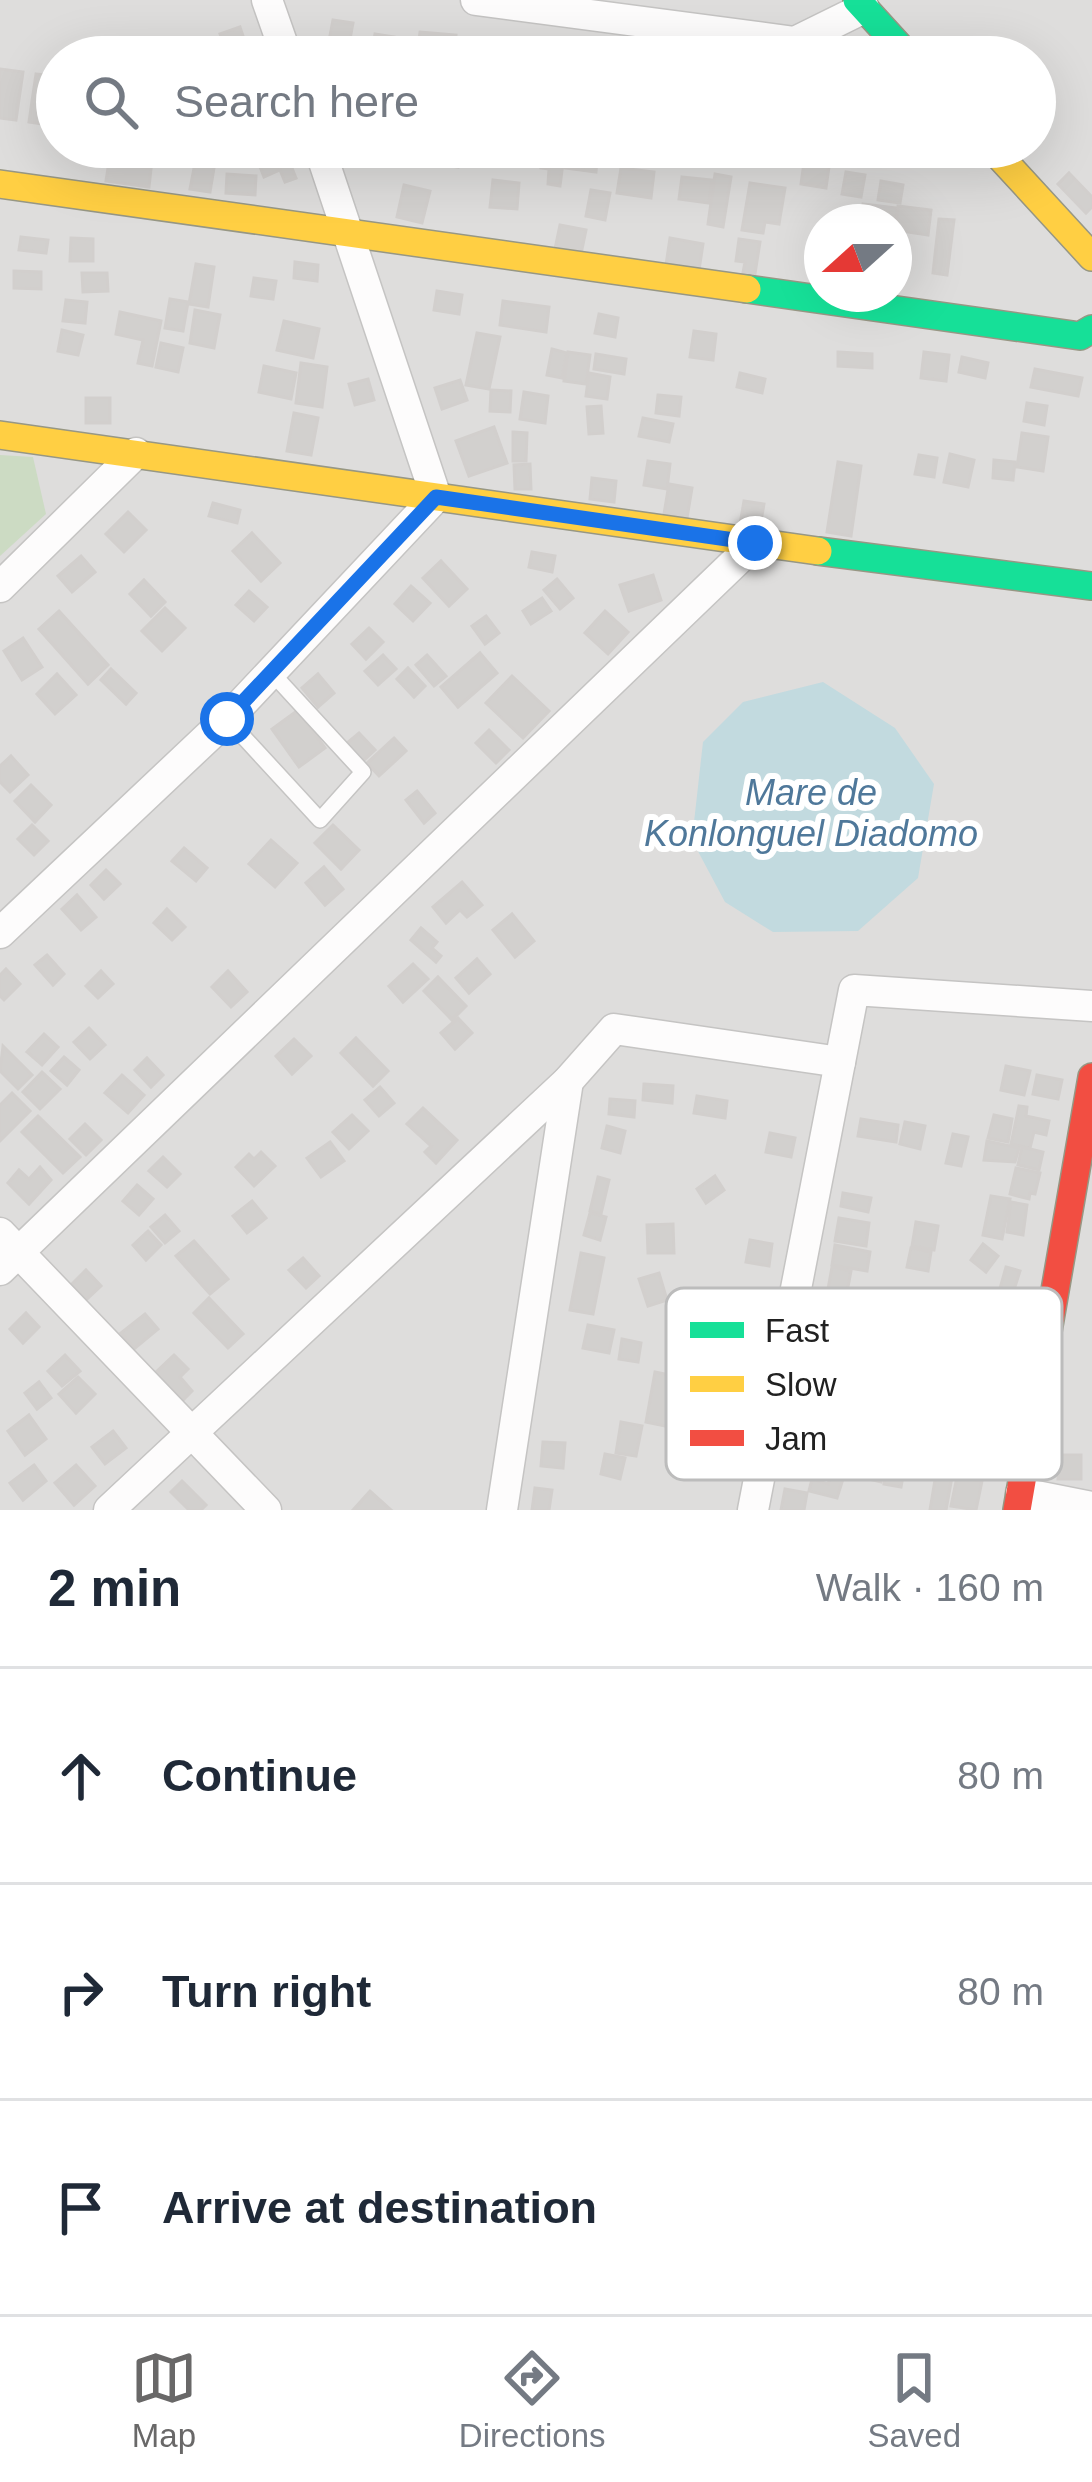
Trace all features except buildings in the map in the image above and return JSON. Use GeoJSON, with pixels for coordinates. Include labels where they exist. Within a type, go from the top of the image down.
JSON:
{"type":"FeatureCollection","features":[{"type":"Feature","properties":{"kind":"street"},"geometry":{"type":"LineString","coordinates":[[267,0],[280,36]]}},
{"type":"Feature","properties":{"kind":"street"},"geometry":{"type":"LineString","coordinates":[[476,0],[749,36]]}},
{"type":"Feature","properties":{"kind":"street"},"geometry":{"type":"LineString","coordinates":[[805,36],[861,4],[890,36]]}},
{"type":"Feature","properties":{"kind":"street"},"geometry":{"type":"LineString","coordinates":[[326,168],[436,497]]}},
{"type":"Feature","properties":{"kind":"street"},"geometry":{"type":"LineString","coordinates":[[1010,168],[1092,257]]}},
{"type":"Feature","properties":{"kind":"street"},"geometry":{"type":"LineString","coordinates":[[0,184],[1080,336],[1092,329]]}},
{"type":"Feature","properties":{"kind":"street"},"geometry":{"type":"LineString","coordinates":[[0,435],[1092,586]]}},
{"type":"Feature","properties":{"kind":"street"},"geometry":{"type":"LineString","coordinates":[[0,587],[136,453]]}},
{"type":"Feature","properties":{"kind":"street"},"geometry":{"type":"LineString","coordinates":[[0,933],[227,719],[436,497]]}},
{"type":"Feature","properties":{"kind":"street"},"geometry":{"type":"LineString","coordinates":[[266,1510],[6,1252],[755,543]]}},
{"type":"Feature","properties":{"kind":"street"},"geometry":{"type":"LineString","coordinates":[[796,1288],[854,990],[1092,1006]]}},
{"type":"Feature","properties":{"kind":"street"},"geometry":{"type":"LineString","coordinates":[[110,1510],[568,1082],[614,1029],[840,1062]]}},
{"type":"Feature","properties":{"kind":"street"},"geometry":{"type":"LineString","coordinates":[[1062,1319],[1078,1251],[1092,1077]]}},
{"type":"Feature","properties":{"kind":"street"},"geometry":{"type":"LineString","coordinates":[[502,1510],[568,1082]]}},
{"type":"Feature","properties":{"kind":"street"},"geometry":{"type":"LineString","coordinates":[[753,1510],[759,1480]]}},
{"type":"Feature","properties":{"kind":"street"},"geometry":{"type":"LineString","coordinates":[[1019,1501],[1092,1507]]}},
{"type":"Feature","properties":{"kind":"lane"},"geometry":{"type":"LineString","coordinates":[[227,719],[320,820],[363,772],[271,672]]}},
{"type":"Feature","properties":{"kind":"shaded area"},"geometry":{"type":"Polygon","coordinates":[[[0,0],[1092,0],[1092,1510],[0,1510],[0,0]]]}},
{"type":"Feature","properties":{"kind":"green space"},"geometry":{"type":"Polygon","coordinates":[[[0,455],[33,457],[46,514],[0,556],[0,455]]]}},
{"type":"Feature","properties":{"kind":"water","name":"Mare de Konlonguel Diadomo"},"geometry":{"type":"Polygon","coordinates":[[[823,682],[895,728],[934,784],[918,878],[858,931],[773,932],[725,902],[692,840],[703,742],[743,702],[823,682]]]}},
{"type":"Feature","properties":{"kind":"traffic: fast"},"geometry":{"type":"LineString","coordinates":[[857,0],[890,36]]}},
{"type":"Feature","properties":{"kind":"traffic: fast"},"geometry":{"type":"LineString","coordinates":[[747,289],[1080,336],[1092,329]]}},
{"type":"Feature","properties":{"kind":"traffic: fast"},"geometry":{"type":"LineString","coordinates":[[818,551],[1092,586]]}},
{"type":"Feature","properties":{"kind":"traffic: slow"},"geometry":{"type":"LineString","coordinates":[[1010,168],[1092,257]]}},
{"type":"Feature","properties":{"kind":"traffic: slow"},"geometry":{"type":"LineString","coordinates":[[0,184],[747,289]]}},
{"type":"Feature","properties":{"kind":"traffic: slow"},"geometry":{"type":"LineString","coordinates":[[0,435],[818,551]]}},
{"type":"Feature","properties":{"kind":"traffic: jam"},"geometry":{"type":"LineString","coordinates":[[1055,1288],[1092,1077]]}},
{"type":"Feature","properties":{"kind":"traffic: jam"},"geometry":{"type":"LineString","coordinates":[[1017,1510],[1022,1480]]}},
{"type":"Feature","properties":{"kind":"route"},"geometry":{"type":"LineString","coordinates":[[227,719],[436,497],[755,543]]}}]}
